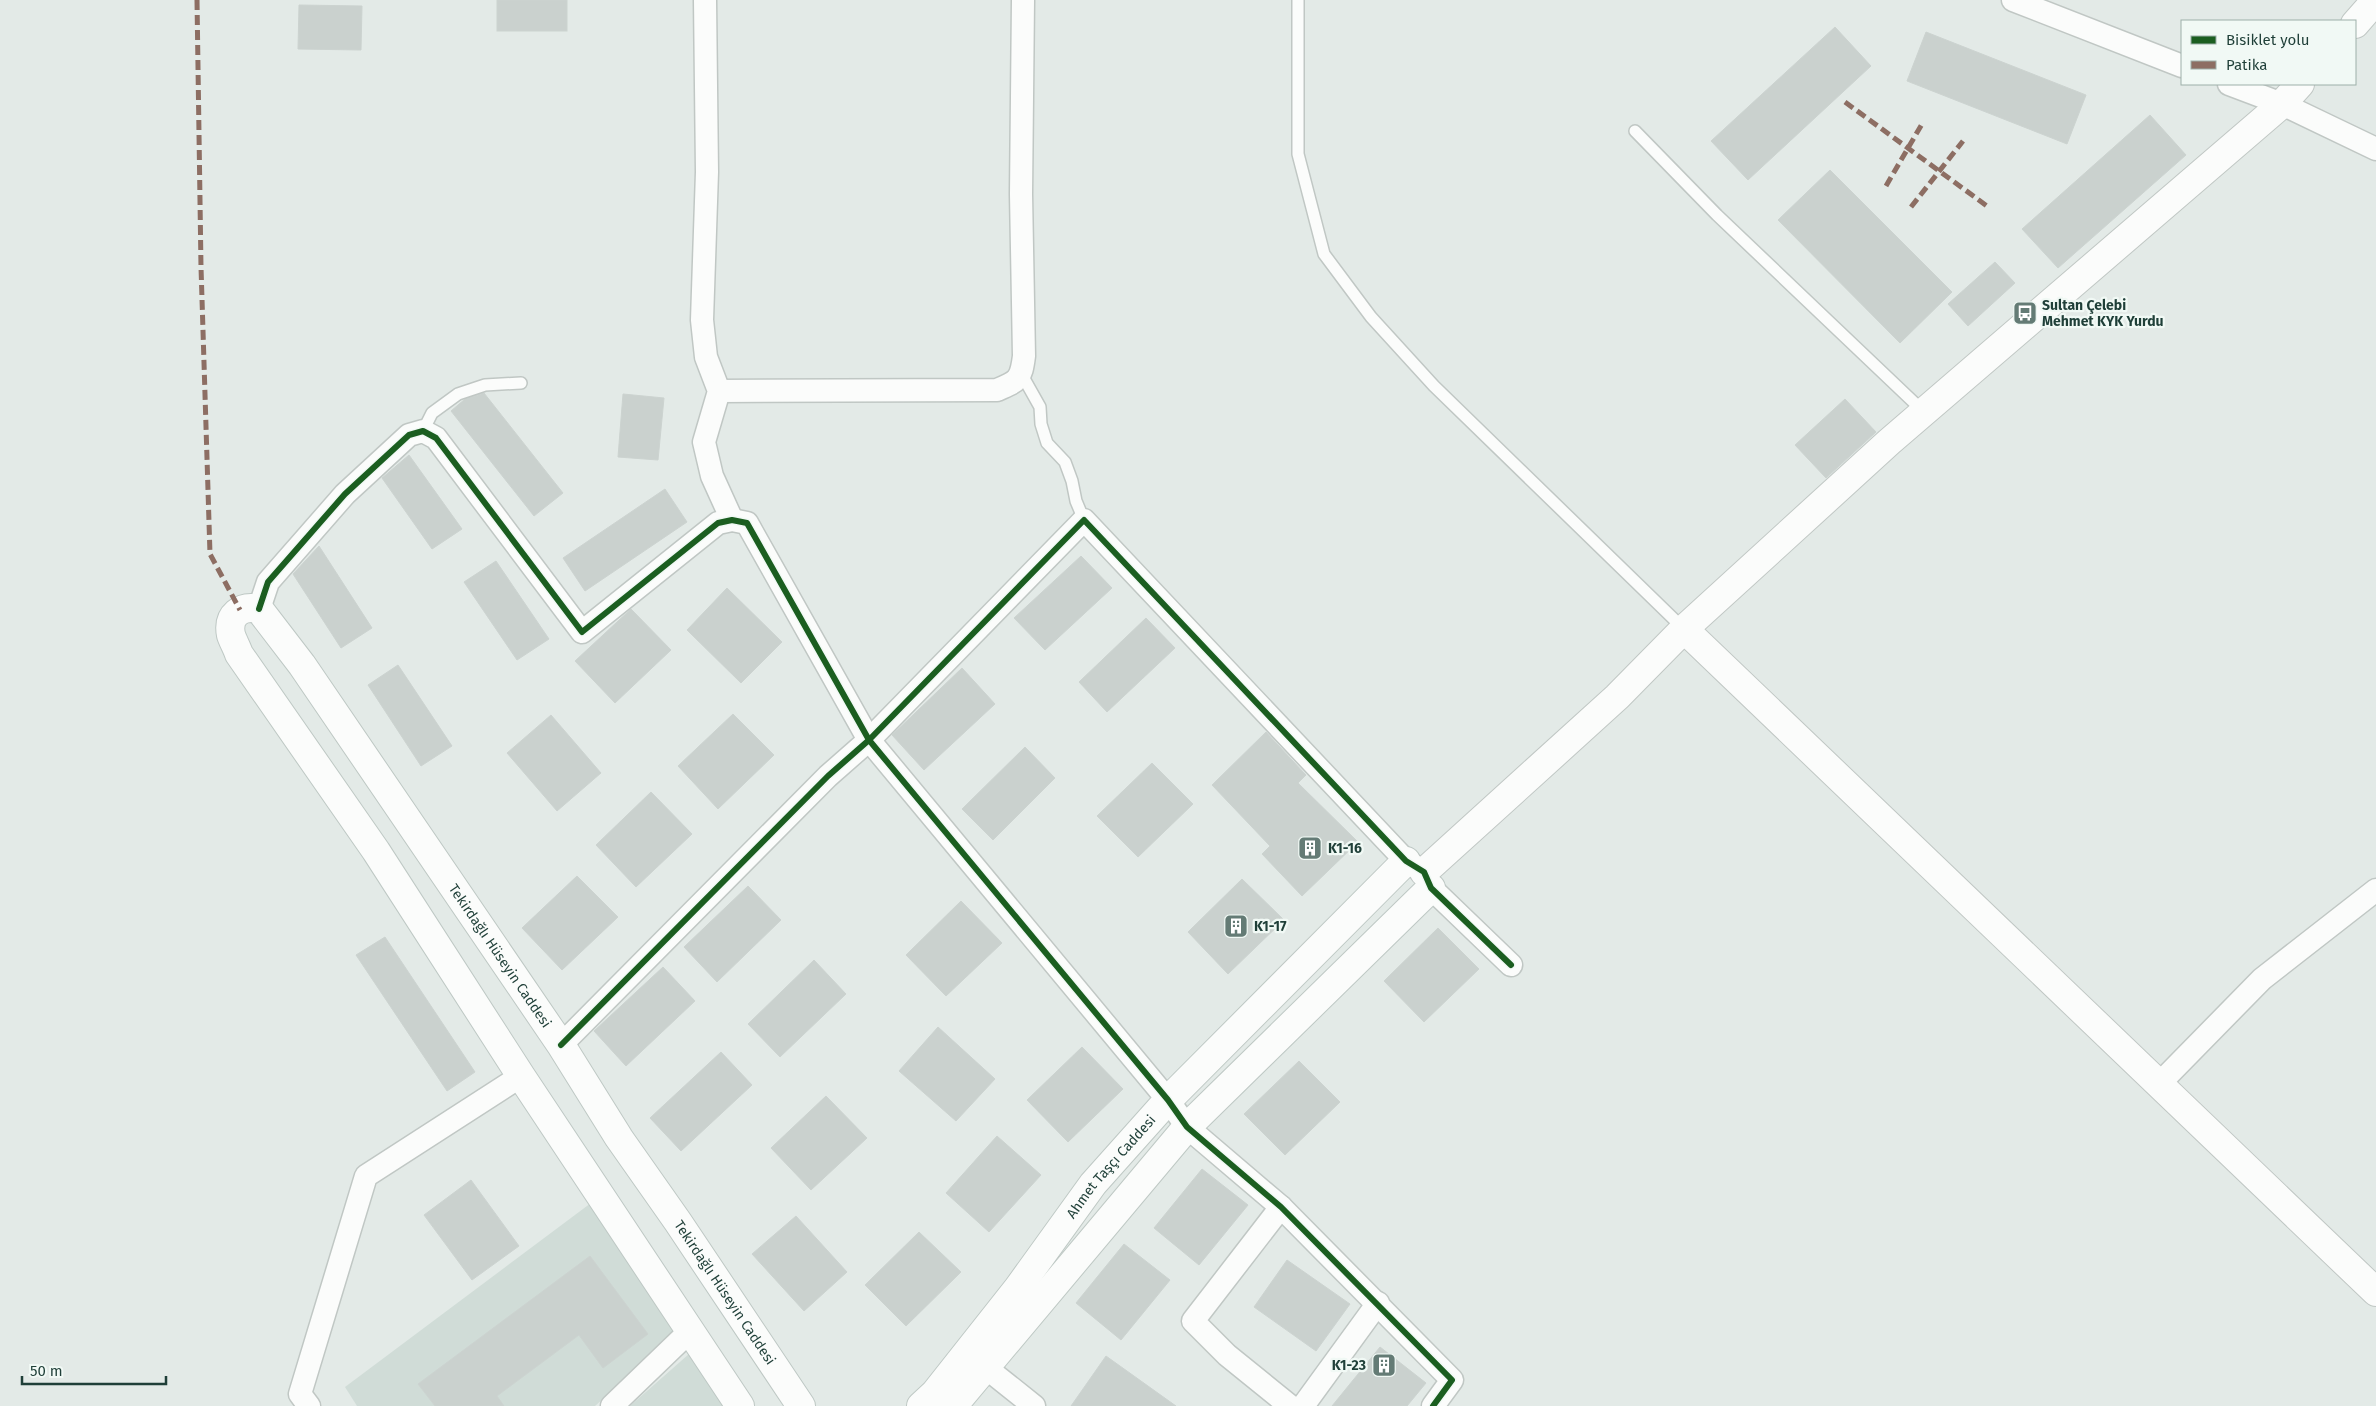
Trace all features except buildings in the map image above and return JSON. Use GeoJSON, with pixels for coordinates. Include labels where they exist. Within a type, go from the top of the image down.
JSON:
{"type":"FeatureCollection","features":[{"type":"Feature","properties":{"kind":"main road"},"geometry":{"type":"LineString","coordinates":[[2356,23],[2376,0]]}},
{"type":"Feature","properties":{"kind":"main road"},"geometry":{"type":"LineString","coordinates":[[953,1406],[1187,1127],[1420,874],[1617,697],[1684,629],[1924,412],[2282,104],[2299,85]]}},
{"type":"Feature","properties":{"kind":"main road"},"geometry":{"type":"LineString","coordinates":[[259,609],[248,606],[240,610],[232,620],[231,634],[239,654],[376,851],[521,1076],[740,1406]]}},
{"type":"Feature","properties":{"kind":"main road","name":"Tekirdağlı Hüseyin Caddesi"},"geometry":{"type":"LineString","coordinates":[[259,609],[302,665],[561,1045],[619,1138],[678,1222],[801,1406]]}},
{"type":"Feature","properties":{"kind":"main road"},"geometry":{"type":"LineString","coordinates":[[1684,629],[2376,1292]]}},
{"type":"Feature","properties":{"kind":"main road","name":"Ahmet Taşçı Caddesi"},"geometry":{"type":"LineString","coordinates":[[921,1406],[935,1393],[1018,1288],[1093,1184],[1168,1100],[1420,874]]}},
{"type":"Feature","properties":{"kind":"street"},"geometry":{"type":"LineString","coordinates":[[704,0],[706,172],[702,320],[706,357],[719,391],[704,442],[712,476],[732,520]]}},
{"type":"Feature","properties":{"kind":"street"},"geometry":{"type":"LineString","coordinates":[[719,391],[997,390],[1015,382],[1022,375],[1024,356],[1021,194],[1022,0]]}},
{"type":"Feature","properties":{"kind":"street"},"geometry":{"type":"LineString","coordinates":[[2013,0],[2181,66]]}},
{"type":"Feature","properties":{"kind":"street"},"geometry":{"type":"LineString","coordinates":[[2232,85],[2282,104],[2376,149]]}},
{"type":"Feature","properties":{"kind":"street"},"geometry":{"type":"LineString","coordinates":[[259,609],[268,582],[346,494],[409,435],[423,431],[436,438],[582,632],[718,524],[732,520],[747,523],[868,740],[1168,1100],[1187,1127],[1281,1208],[1378,1303],[1452,1380],[1433,1406]]}},
{"type":"Feature","properties":{"kind":"street"},"geometry":{"type":"LineString","coordinates":[[561,1045],[828,776],[868,740],[1084,520],[1420,874],[1511,965]]}},
{"type":"Feature","properties":{"kind":"street"},"geometry":{"type":"LineString","coordinates":[[2159,1084],[2262,979],[2376,890]]}},
{"type":"Feature","properties":{"kind":"street"},"geometry":{"type":"LineString","coordinates":[[309,1406],[300,1394],[366,1176],[521,1076]]}},
{"type":"Feature","properties":{"kind":"street"},"geometry":{"type":"LineString","coordinates":[[1281,1208],[1193,1322],[1227,1355],[1290,1406]]}},
{"type":"Feature","properties":{"kind":"street"},"geometry":{"type":"LineString","coordinates":[[1303,1406],[1378,1303]]}},
{"type":"Feature","properties":{"kind":"street"},"geometry":{"type":"LineString","coordinates":[[612,1406],[691,1330]]}},
{"type":"Feature","properties":{"kind":"street"},"geometry":{"type":"LineString","coordinates":[[985,1367],[1034,1406]]}},
{"type":"Feature","properties":{"kind":"lane"},"geometry":{"type":"LineString","coordinates":[[1298,0],[1298,154],[1324,254],[1372,317],[1434,386],[1684,629]]}},
{"type":"Feature","properties":{"kind":"lane"},"geometry":{"type":"LineString","coordinates":[[1636,131],[1717,215],[1924,412]]}},
{"type":"Feature","properties":{"kind":"lane"},"geometry":{"type":"LineString","coordinates":[[1022,375],[1040,407],[1041,424],[1047,443],[1065,462],[1072,481],[1076,501],[1084,520]]}},
{"type":"Feature","properties":{"kind":"lane"},"geometry":{"type":"LineString","coordinates":[[423,431],[432,413],[458,394],[485,385],[521,383]]}},
{"type":"Feature","properties":{"kind":"shaded area"},"geometry":{"type":"Polygon","coordinates":[[[591,1203],[678,1332],[595,1406],[357,1406],[345,1387],[591,1203]]]}},
{"type":"Feature","properties":{"kind":"shaded area"},"geometry":{"type":"Polygon","coordinates":[[[689,1354],[704,1355],[730,1406],[630,1406],[689,1354]]]}},
{"type":"Feature","properties":{"kind":"marked path"},"geometry":{"type":"LineString","coordinates":[[197,0],[201,267],[210,554],[240,610]]}},
{"type":"Feature","properties":{"kind":"marked path"},"geometry":{"type":"LineString","coordinates":[[1845,102],[1987,206]]}},
{"type":"Feature","properties":{"kind":"marked path"},"geometry":{"type":"LineString","coordinates":[[1886,186],[1922,124]]}},
{"type":"Feature","properties":{"kind":"marked path"},"geometry":{"type":"LineString","coordinates":[[1911,207],[1963,141]]}},
{"type":"Feature","properties":{"kind":"cycle path"},"geometry":{"type":"LineString","coordinates":[[259,609],[268,582],[345,494],[409,435],[423,431],[436,438],[582,632],[718,523],[732,520],[747,523],[869,740],[1168,1100],[1187,1127],[1281,1207],[1452,1380],[1433,1406]]}},
{"type":"Feature","properties":{"kind":"cycle path"},"geometry":{"type":"LineString","coordinates":[[561,1045],[828,776],[869,740],[1084,520],[1406,861],[1424,872],[1431,888],[1511,965]]}},
{"type":"Feature","properties":{"kind":"place","name":"Sultan Çelebi Mehmet KYK Yurdu"},"geometry":{"type":"Point","coordinates":[2025,313]}},
{"type":"Feature","properties":{"kind":"place","name":"K1-16"},"geometry":{"type":"Point","coordinates":[1310,848]}},
{"type":"Feature","properties":{"kind":"place","name":"K1-17"},"geometry":{"type":"Point","coordinates":[1236,926]}},
{"type":"Feature","properties":{"kind":"place","name":"K1-23"},"geometry":{"type":"Point","coordinates":[1384,1365]}}]}
